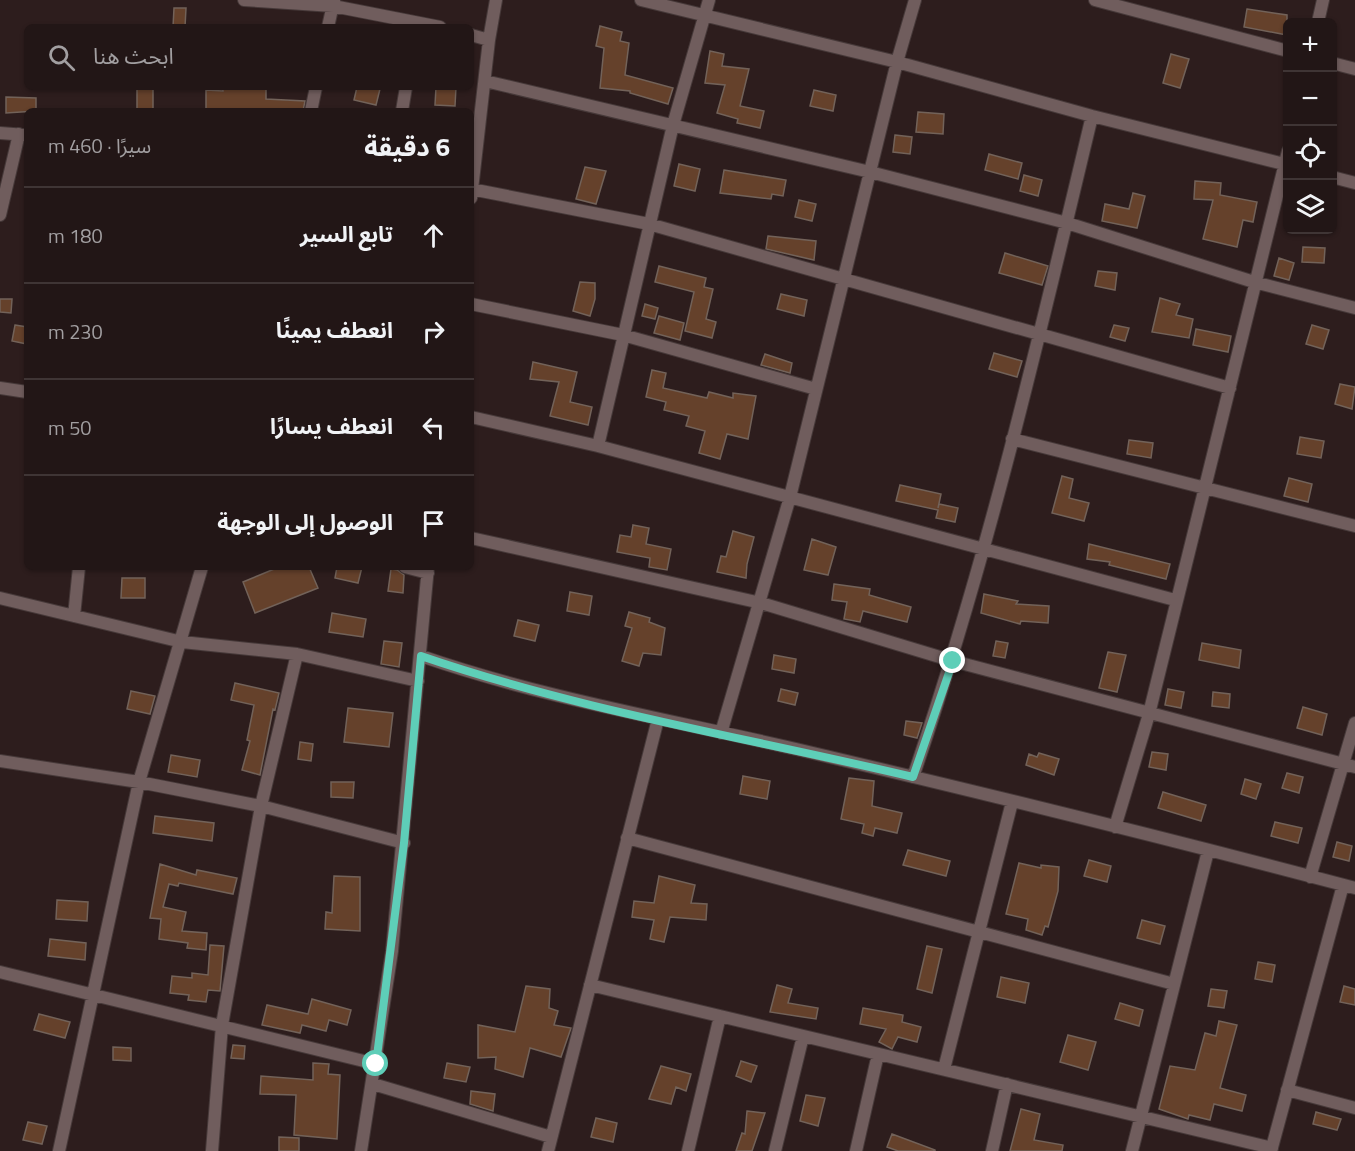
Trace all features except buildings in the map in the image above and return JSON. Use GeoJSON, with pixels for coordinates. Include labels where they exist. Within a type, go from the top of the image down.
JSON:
{"type":"FeatureCollection","features":[{"type":"Feature","properties":{"kind":"street"},"geometry":{"type":"LineString","coordinates":[[244,0],[333,3],[417,24]]}},
{"type":"Feature","properties":{"kind":"street"},"geometry":{"type":"LineString","coordinates":[[474,168],[496,0]]}},
{"type":"Feature","properties":{"kind":"street"},"geometry":{"type":"LineString","coordinates":[[641,0],[897,62],[1092,116],[1283,164]]}},
{"type":"Feature","properties":{"kind":"street"},"geometry":{"type":"LineString","coordinates":[[598,446],[622,335],[673,125],[709,0]]}},
{"type":"Feature","properties":{"kind":"street"},"geometry":{"type":"LineString","coordinates":[[721,733],[761,603],[897,62],[915,0]]}},
{"type":"Feature","properties":{"kind":"street"},"geometry":{"type":"LineString","coordinates":[[1095,0],[1127,4],[1283,50]]}},
{"type":"Feature","properties":{"kind":"street"},"geometry":{"type":"LineString","coordinates":[[1319,18],[1323,0]]}},
{"type":"Feature","properties":{"kind":"street"},"geometry":{"type":"LineString","coordinates":[[329,24],[333,3]]}},
{"type":"Feature","properties":{"kind":"street"},"geometry":{"type":"LineString","coordinates":[[474,36],[489,40]]}},
{"type":"Feature","properties":{"kind":"street"},"geometry":{"type":"LineString","coordinates":[[1337,64],[1355,69]]}},
{"type":"Feature","properties":{"kind":"street"},"geometry":{"type":"LineString","coordinates":[[485,81],[870,172],[1066,223],[1254,282],[1355,308]]}},
{"type":"Feature","properties":{"kind":"street"},"geometry":{"type":"LineString","coordinates":[[312,108],[315,90]]}},
{"type":"Feature","properties":{"kind":"street"},"geometry":{"type":"LineString","coordinates":[[402,108],[406,90]]}},
{"type":"Feature","properties":{"kind":"street"},"geometry":{"type":"LineString","coordinates":[[913,777],[953,661],[984,549],[1092,116]]}},
{"type":"Feature","properties":{"kind":"street"},"geometry":{"type":"LineString","coordinates":[[0,133],[23,135],[0,215]]}},
{"type":"Feature","properties":{"kind":"street"},"geometry":{"type":"LineString","coordinates":[[1115,827],[1149,714],[1254,282],[1283,176]]}},
{"type":"Feature","properties":{"kind":"street"},"geometry":{"type":"LineString","coordinates":[[1337,178],[1355,183]]}},
{"type":"Feature","properties":{"kind":"street"},"geometry":{"type":"LineString","coordinates":[[474,193],[649,224],[1230,388]]}},
{"type":"Feature","properties":{"kind":"street"},"geometry":{"type":"LineString","coordinates":[[474,305],[622,335],[816,389]]}},
{"type":"Feature","properties":{"kind":"street"},"geometry":{"type":"LineString","coordinates":[[0,388],[24,392]]}},
{"type":"Feature","properties":{"kind":"street"},"geometry":{"type":"LineString","coordinates":[[474,418],[598,446],[1175,600]]}},
{"type":"Feature","properties":{"kind":"street"},"geometry":{"type":"LineString","coordinates":[[1012,440],[1355,526]]}},
{"type":"Feature","properties":{"kind":"street"},"geometry":{"type":"LineString","coordinates":[[474,539],[761,603],[953,661],[1350,766]]}},
{"type":"Feature","properties":{"kind":"street"},"geometry":{"type":"LineString","coordinates":[[74,616],[79,570]]}},
{"type":"Feature","properties":{"kind":"street"},"geometry":{"type":"LineString","coordinates":[[59,1151],[139,782],[182,642],[201,570]]}},
{"type":"Feature","properties":{"kind":"street"},"geometry":{"type":"LineString","coordinates":[[361,1151],[376,1064],[404,843],[428,570]]}},
{"type":"Feature","properties":{"kind":"street"},"geometry":{"type":"LineString","coordinates":[[0,598],[182,642],[297,654],[418,681]]}},
{"type":"Feature","properties":{"kind":"street"},"geometry":{"type":"LineString","coordinates":[[212,1151],[222,1025],[261,806],[297,654]]}},
{"type":"Feature","properties":{"kind":"street"},"geometry":{"type":"LineString","coordinates":[[421,656],[478,675],[913,777],[1349,887],[1271,1149],[590,985]]}},
{"type":"Feature","properties":{"kind":"street"},"geometry":{"type":"LineString","coordinates":[[548,1151],[658,719]]}},
{"type":"Feature","properties":{"kind":"street"},"geometry":{"type":"LineString","coordinates":[[1310,877],[1350,766],[1355,723]]}},
{"type":"Feature","properties":{"kind":"street"},"geometry":{"type":"LineString","coordinates":[[0,761],[139,782],[261,806],[404,843]]}},
{"type":"Feature","properties":{"kind":"street"},"geometry":{"type":"LineString","coordinates":[[944,1069],[1012,802]]}},
{"type":"Feature","properties":{"kind":"street"},"geometry":{"type":"LineString","coordinates":[[627,838],[1174,984]]}},
{"type":"Feature","properties":{"kind":"street"},"geometry":{"type":"LineString","coordinates":[[1132,1151],[1208,851]]}},
{"type":"Feature","properties":{"kind":"street"},"geometry":{"type":"LineString","coordinates":[[0,972],[376,1064]]}},
{"type":"Feature","properties":{"kind":"street"},"geometry":{"type":"LineString","coordinates":[[688,1151],[720,1016]]}},
{"type":"Feature","properties":{"kind":"street"},"geometry":{"type":"LineString","coordinates":[[775,1151],[803,1036]]}},
{"type":"Feature","properties":{"kind":"street"},"geometry":{"type":"LineString","coordinates":[[855,1151],[878,1054]]}},
{"type":"Feature","properties":{"kind":"street"},"geometry":{"type":"LineString","coordinates":[[373,1084],[551,1137]]}},
{"type":"Feature","properties":{"kind":"street"},"geometry":{"type":"LineString","coordinates":[[992,1151],[1007,1084]]}},
{"type":"Feature","properties":{"kind":"street"},"geometry":{"type":"LineString","coordinates":[[1287,1090],[1355,1108]]}},
{"type":"Feature","properties":{"kind":"route"},"geometry":{"type":"LineString","coordinates":[[376,1064],[404,843],[421,656],[478,675],[553,695],[913,777],[953,661]]}}]}
